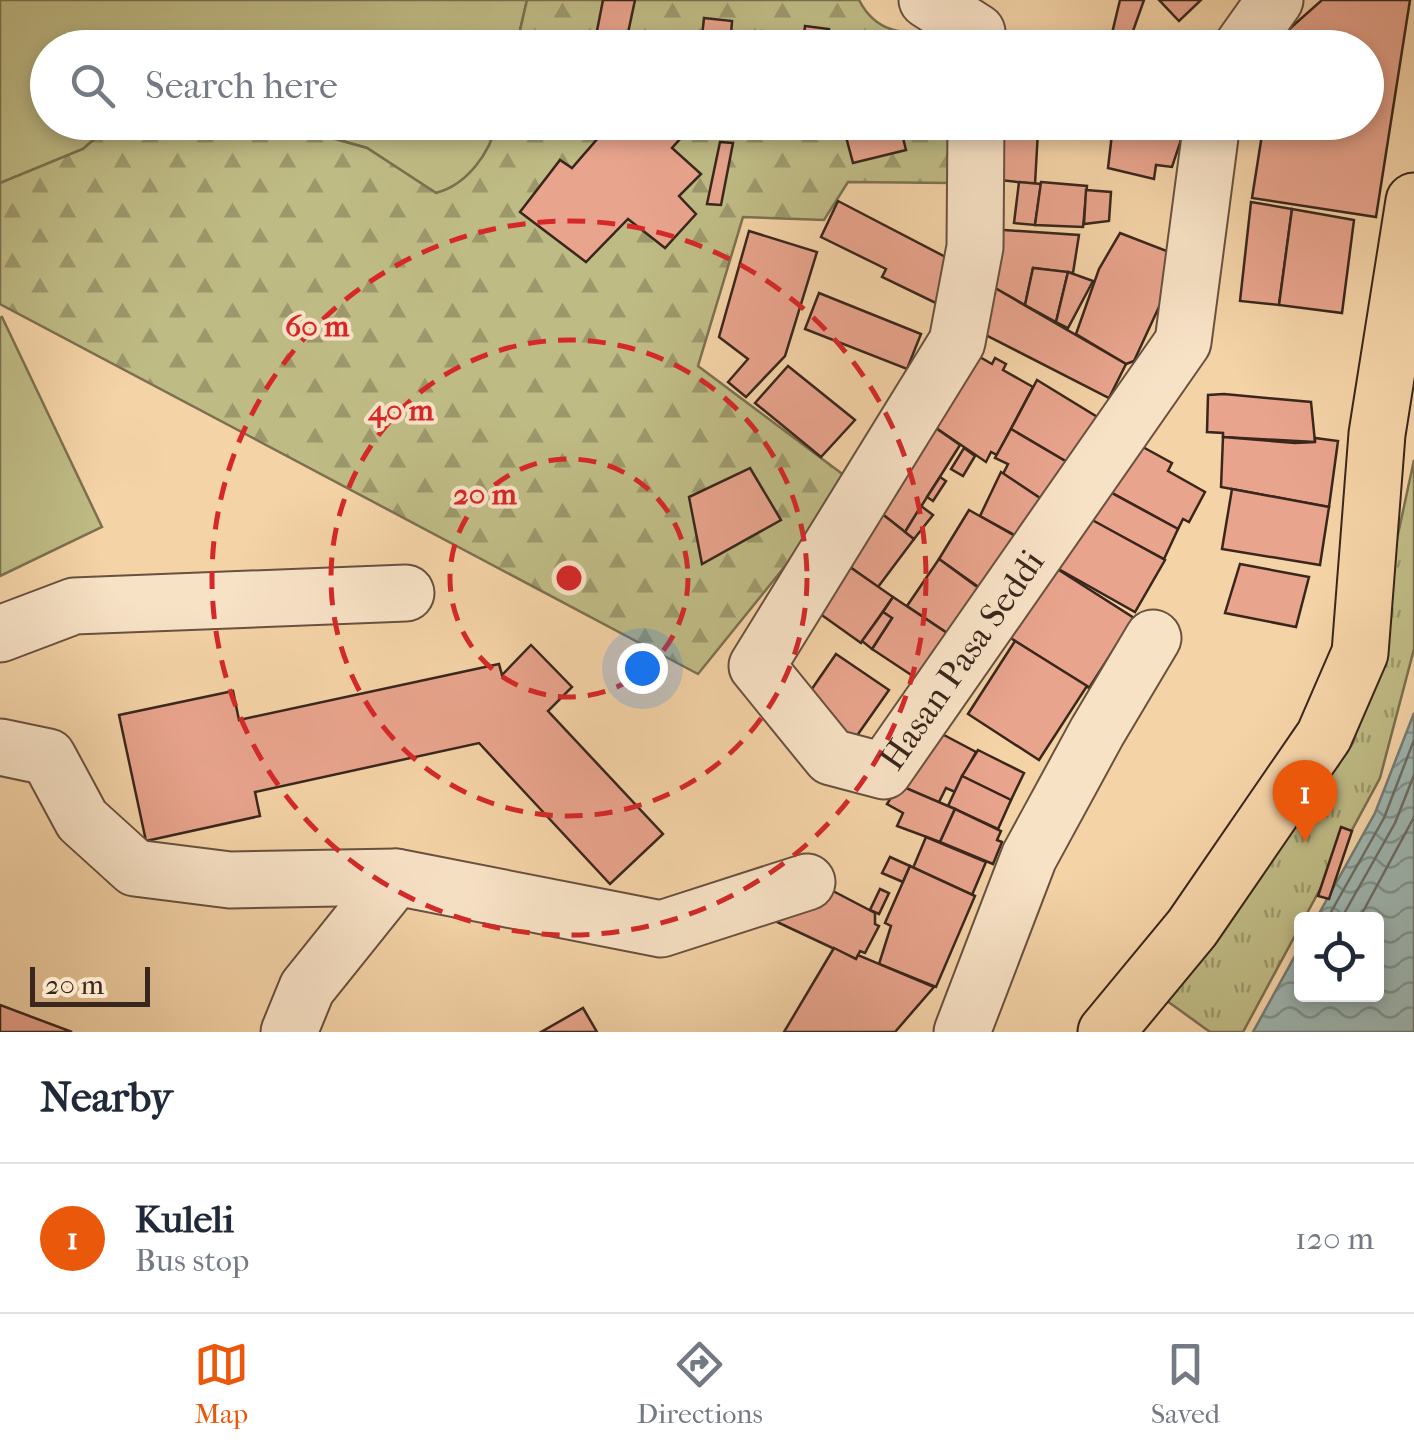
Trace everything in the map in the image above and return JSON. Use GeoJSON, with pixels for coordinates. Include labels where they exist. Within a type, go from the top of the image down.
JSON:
{"type":"FeatureCollection","features":[{"type":"Feature","properties":{"kind":"main road"},"geometry":{"type":"LineString","coordinates":[[1106,1032],[1192,928],[1324,736],[1360,653],[1378,434],[1414,201]]}},
{"type":"Feature","properties":{"kind":"street"},"geometry":{"type":"LineString","coordinates":[[927,0],[981,26]]}},
{"type":"Feature","properties":{"kind":"street"},"geometry":{"type":"LineString","coordinates":[[1254,30],[1275,0]]}},
{"type":"Feature","properties":{"kind":"street","name":"Hasan Pasa Seddi"},"geometry":{"type":"LineString","coordinates":[[976,140],[975,247],[957,342],[756,666],[831,756],[884,771],[1183,342],[1210,140]]}},
{"type":"Feature","properties":{"kind":"street"},"geometry":{"type":"LineString","coordinates":[[0,634],[74,606],[406,593]]}},
{"type":"Feature","properties":{"kind":"street"},"geometry":{"type":"LineString","coordinates":[[962,1032],[1029,857],[1154,638]]}},
{"type":"Feature","properties":{"kind":"street"},"geometry":{"type":"LineString","coordinates":[[0,747],[48,757],[82,820],[135,868],[230,880],[396,877],[661,929],[807,882]]}},
{"type":"Feature","properties":{"kind":"street"},"geometry":{"type":"LineString","coordinates":[[289,1032],[307,988],[396,877]]}},
{"type":"Feature","properties":{"kind":"green space"},"geometry":{"type":"Polygon","coordinates":[[[0,0],[527,0],[520,30],[30,30],[30,140],[93,140],[83,149],[0,183],[0,0]]]}},
{"type":"Feature","properties":{"kind":"green space"},"geometry":{"type":"Polygon","coordinates":[[[527,0],[859,0],[875,21],[895,30],[520,30],[527,0]]]}},
{"type":"Feature","properties":{"kind":"green space"},"geometry":{"type":"Polygon","coordinates":[[[93,140],[339,140],[367,148],[436,193],[467,175],[491,140],[949,140],[951,183],[848,182],[824,220],[743,217],[698,366],[853,482],[698,674],[0,304],[0,183],[83,149],[93,140]]]}},
{"type":"Feature","properties":{"kind":"green space"},"geometry":{"type":"Polygon","coordinates":[[[339,140],[491,140],[467,175],[436,193],[367,148],[339,140]]]}},
{"type":"Feature","properties":{"kind":"green space"},"geometry":{"type":"Polygon","coordinates":[[[0,318],[102,527],[0,576],[0,318]]]}},
{"type":"Feature","properties":{"kind":"green space"},"geometry":{"type":"Polygon","coordinates":[[[1414,460],[1414,649],[1380,778],[1308,912],[1294,912],[1294,937],[1243,1032],[1210,1032],[1163,998],[1211,946],[1353,743],[1414,460]]]}},
{"type":"Feature","properties":{"kind":"water"},"geometry":{"type":"Polygon","coordinates":[[[1414,713],[1414,1032],[1253,1032],[1294,958],[1294,1002],[1384,1002],[1384,912],[1320,912],[1375,813],[1414,713]]]}},
{"type":"Feature","properties":{"kind":"building"},"geometry":{"type":"Polygon","coordinates":[[[603,0],[635,0],[629,30],[597,30],[603,0]]]}},
{"type":"Feature","properties":{"kind":"building"},"geometry":{"type":"Polygon","coordinates":[[[1120,0],[1144,0],[1133,30],[1113,30],[1120,0]]]}},
{"type":"Feature","properties":{"kind":"building"},"geometry":{"type":"Polygon","coordinates":[[[1159,0],[1201,0],[1179,21],[1159,0]]]}},
{"type":"Feature","properties":{"kind":"building"},"geometry":{"type":"Polygon","coordinates":[[[1322,0],[1410,0],[1376,217],[1252,198],[1261,140],[1384,140],[1384,30],[1288,30],[1322,0]]]}},
{"type":"Feature","properties":{"kind":"building"},"geometry":{"type":"Polygon","coordinates":[[[704,18],[732,21],[731,30],[703,30],[704,18]]]}},
{"type":"Feature","properties":{"kind":"building"},"geometry":{"type":"Polygon","coordinates":[[[596,140],[679,140],[672,148],[701,174],[679,196],[696,214],[665,248],[628,219],[586,262],[520,212],[560,160],[572,168],[596,140]]]}},
{"type":"Feature","properties":{"kind":"building"},"geometry":{"type":"Polygon","coordinates":[[[847,140],[904,140],[906,150],[853,163],[847,140]]]}},
{"type":"Feature","properties":{"kind":"building"},"geometry":{"type":"Polygon","coordinates":[[[993,140],[1037,140],[1035,184],[990,179],[993,140]]]}},
{"type":"Feature","properties":{"kind":"building"},"geometry":{"type":"Polygon","coordinates":[[[1111,140],[1181,140],[1172,167],[1156,165],[1154,179],[1108,168],[1111,140]]]}},
{"type":"Feature","properties":{"kind":"building"},"geometry":{"type":"Polygon","coordinates":[[[720,142],[733,143],[721,205],[707,204],[720,142]]]}},
{"type":"Feature","properties":{"kind":"building"},"geometry":{"type":"Polygon","coordinates":[[[1019,182],[1041,184],[1035,225],[1014,223],[1019,182]]]}},
{"type":"Feature","properties":{"kind":"building"},"geometry":{"type":"Polygon","coordinates":[[[1041,182],[1087,186],[1083,227],[1035,225],[1041,182]]]}},
{"type":"Feature","properties":{"kind":"building"},"geometry":{"type":"Polygon","coordinates":[[[1086,190],[1111,192],[1109,221],[1084,224],[1086,190]]]}},
{"type":"Feature","properties":{"kind":"building"},"geometry":{"type":"Polygon","coordinates":[[[838,201],[961,265],[942,306],[882,277],[886,269],[821,237],[838,201]]]}},
{"type":"Feature","properties":{"kind":"building"},"geometry":{"type":"Polygon","coordinates":[[[1251,202],[1292,209],[1279,305],[1240,301],[1251,202]]]}},
{"type":"Feature","properties":{"kind":"building"},"geometry":{"type":"Polygon","coordinates":[[[1292,209],[1354,220],[1342,313],[1279,305],[1292,209]]]}},
{"type":"Feature","properties":{"kind":"building"},"geometry":{"type":"Polygon","coordinates":[[[990,229],[1079,235],[1073,273],[1033,268],[1025,305],[995,288],[990,229]]]}},
{"type":"Feature","properties":{"kind":"building"},"geometry":{"type":"Polygon","coordinates":[[[749,231],[817,252],[785,356],[746,397],[728,382],[748,359],[719,337],[749,231]]]}},
{"type":"Feature","properties":{"kind":"building"},"geometry":{"type":"Polygon","coordinates":[[[1120,233],[1182,257],[1134,361],[1126,364],[1076,334],[1099,269],[1120,233]]]}},
{"type":"Feature","properties":{"kind":"building"},"geometry":{"type":"Polygon","coordinates":[[[1033,268],[1068,272],[1056,322],[1025,305],[1033,268]]]}},
{"type":"Feature","properties":{"kind":"building"},"geometry":{"type":"Polygon","coordinates":[[[1068,272],[1093,281],[1068,328],[1056,322],[1068,272]]]}},
{"type":"Feature","properties":{"kind":"building"},"geometry":{"type":"Polygon","coordinates":[[[995,288],[1126,364],[1109,398],[972,328],[995,288]]]}},
{"type":"Feature","properties":{"kind":"building"},"geometry":{"type":"Polygon","coordinates":[[[819,293],[921,334],[907,369],[805,329],[819,293]]]}},
{"type":"Feature","properties":{"kind":"building"},"geometry":{"type":"Polygon","coordinates":[[[966,349],[992,364],[995,358],[1006,364],[1003,370],[1033,387],[997,455],[991,452],[986,462],[920,417],[966,349]]]}},
{"type":"Feature","properties":{"kind":"building"},"geometry":{"type":"Polygon","coordinates":[[[788,366],[855,420],[821,457],[755,403],[788,366]]]}},
{"type":"Feature","properties":{"kind":"building"},"geometry":{"type":"Polygon","coordinates":[[[1037,380],[1099,418],[1072,465],[1011,429],[1037,380]]]}},
{"type":"Feature","properties":{"kind":"building"},"geometry":{"type":"Polygon","coordinates":[[[1208,395],[1311,402],[1315,442],[1223,437],[1223,433],[1207,432],[1208,395]]]}},
{"type":"Feature","properties":{"kind":"building"},"geometry":{"type":"Polygon","coordinates":[[[920,417],[960,445],[905,532],[867,502],[920,417]]]}},
{"type":"Feature","properties":{"kind":"building"},"geometry":{"type":"Polygon","coordinates":[[[1011,429],[1072,465],[1049,504],[1003,474],[1008,464],[995,458],[1011,429]]]}},
{"type":"Feature","properties":{"kind":"building"},"geometry":{"type":"Polygon","coordinates":[[[1223,437],[1295,443],[1315,442],[1315,438],[1338,441],[1329,507],[1221,487],[1223,437]]]}},
{"type":"Feature","properties":{"kind":"building"},"geometry":{"type":"Polygon","coordinates":[[[1130,440],[1172,463],[1168,471],[1205,492],[1189,522],[1183,519],[1178,529],[1105,489],[1130,440]]]}},
{"type":"Feature","properties":{"kind":"building"},"geometry":{"type":"Polygon","coordinates":[[[964,448],[975,456],[963,476],[951,469],[964,448]]]}},
{"type":"Feature","properties":{"kind":"building"},"geometry":{"type":"Polygon","coordinates":[[[750,468],[781,520],[702,564],[689,497],[750,468]]]}},
{"type":"Feature","properties":{"kind":"building"},"geometry":{"type":"Polygon","coordinates":[[[1001,472],[1049,504],[1029,543],[980,516],[1001,472]]]}},
{"type":"Feature","properties":{"kind":"building"},"geometry":{"type":"Polygon","coordinates":[[[940,477],[946,481],[933,501],[927,497],[940,477]]]}},
{"type":"Feature","properties":{"kind":"building"},"geometry":{"type":"Polygon","coordinates":[[[1232,489],[1329,507],[1320,565],[1222,549],[1232,489]]]}},
{"type":"Feature","properties":{"kind":"building"},"geometry":{"type":"Polygon","coordinates":[[[1108,491],[1178,529],[1164,559],[1091,520],[1108,491]]]}},
{"type":"Feature","properties":{"kind":"building"},"geometry":{"type":"Polygon","coordinates":[[[867,502],[914,539],[878,587],[832,554],[867,502]]]}},
{"type":"Feature","properties":{"kind":"building"},"geometry":{"type":"Polygon","coordinates":[[[921,506],[933,515],[914,539],[905,532],[921,506]]]}},
{"type":"Feature","properties":{"kind":"building"},"geometry":{"type":"Polygon","coordinates":[[[969,510],[1031,545],[997,600],[939,559],[969,510]]]}},
{"type":"Feature","properties":{"kind":"building"},"geometry":{"type":"Polygon","coordinates":[[[1085,516],[1165,560],[1135,612],[1055,567],[1085,516]]]}},
{"type":"Feature","properties":{"kind":"building"},"geometry":{"type":"Polygon","coordinates":[[[831,554],[893,597],[861,643],[802,601],[831,554]]]}},
{"type":"Feature","properties":{"kind":"building"},"geometry":{"type":"Polygon","coordinates":[[[939,559],[995,600],[965,645],[907,606],[939,559]]]}},
{"type":"Feature","properties":{"kind":"building"},"geometry":{"type":"Polygon","coordinates":[[[1240,564],[1309,577],[1296,627],[1225,613],[1240,564]]]}},
{"type":"Feature","properties":{"kind":"building"},"geometry":{"type":"Polygon","coordinates":[[[1051,565],[1134,618],[1089,688],[1006,635],[1051,565]]]}},
{"type":"Feature","properties":{"kind":"building"},"geometry":{"type":"Polygon","coordinates":[[[893,597],[965,645],[934,690],[872,649],[892,618],[883,612],[893,597]]]}},
{"type":"Feature","properties":{"kind":"building"},"geometry":{"type":"Polygon","coordinates":[[[883,612],[892,618],[872,649],[862,641],[883,612]]]}},
{"type":"Feature","properties":{"kind":"building"},"geometry":{"type":"Polygon","coordinates":[[[1015,641],[1087,686],[1039,760],[968,714],[1015,641]]]}},
{"type":"Feature","properties":{"kind":"building"},"geometry":{"type":"Polygon","coordinates":[[[531,645],[572,687],[548,711],[663,834],[610,884],[479,743],[255,792],[260,816],[146,841],[119,715],[233,691],[239,720],[499,664],[502,675],[531,645]]]}},
{"type":"Feature","properties":{"kind":"building"},"geometry":{"type":"Polygon","coordinates":[[[836,654],[889,690],[849,747],[796,712],[836,654]]]}},
{"type":"Feature","properties":{"kind":"building"},"geometry":{"type":"Polygon","coordinates":[[[942,734],[976,752],[955,792],[946,788],[938,804],[898,784],[942,734]]]}},
{"type":"Feature","properties":{"kind":"building"},"geometry":{"type":"Polygon","coordinates":[[[978,750],[1024,773],[1011,800],[962,776],[978,750]]]}},
{"type":"Feature","properties":{"kind":"building"},"geometry":{"type":"Polygon","coordinates":[[[962,776],[1011,800],[998,829],[948,806],[962,776]]]}},
{"type":"Feature","properties":{"kind":"building"},"geometry":{"type":"Polygon","coordinates":[[[899,785],[955,809],[940,842],[897,826],[903,813],[887,804],[899,785]]]}},
{"type":"Feature","properties":{"kind":"building"},"geometry":{"type":"Polygon","coordinates":[[[955,809],[1001,831],[997,840],[1002,842],[993,864],[940,842],[955,809]]]}},
{"type":"Feature","properties":{"kind":"building"},"geometry":{"type":"Polygon","coordinates":[[[1341,827],[1352,831],[1329,899],[1318,896],[1341,827]]]}},
{"type":"Feature","properties":{"kind":"building"},"geometry":{"type":"Polygon","coordinates":[[[926,837],[986,862],[972,895],[913,868],[926,837]]]}},
{"type":"Feature","properties":{"kind":"building"},"geometry":{"type":"Polygon","coordinates":[[[890,857],[910,866],[903,882],[882,873],[890,857]]]}},
{"type":"Feature","properties":{"kind":"building"},"geometry":{"type":"Polygon","coordinates":[[[910,866],[975,896],[936,987],[879,964],[891,926],[885,923],[910,866]]]}},
{"type":"Feature","properties":{"kind":"building"},"geometry":{"type":"Polygon","coordinates":[[[810,879],[875,913],[875,924],[879,926],[865,953],[860,951],[856,959],[777,922],[810,879]]]}},
{"type":"Feature","properties":{"kind":"building"},"geometry":{"type":"Polygon","coordinates":[[[880,889],[889,893],[879,914],[870,910],[880,889]]]}},
{"type":"Feature","properties":{"kind":"building"},"geometry":{"type":"Polygon","coordinates":[[[834,948],[934,987],[895,1032],[784,1032],[834,948]]]}},
{"type":"Feature","properties":{"kind":"building"},"geometry":{"type":"Polygon","coordinates":[[[0,1005],[72,1032],[0,1032],[0,1005]]]}},
{"type":"Feature","properties":{"kind":"building"},"geometry":{"type":"Polygon","coordinates":[[[583,1008],[597,1032],[541,1032],[583,1008]]]}},
{"type":"Feature","properties":{"kind":"place","name":"Kuleli"},"geometry":{"type":"Point","coordinates":[1305,842]}}]}
